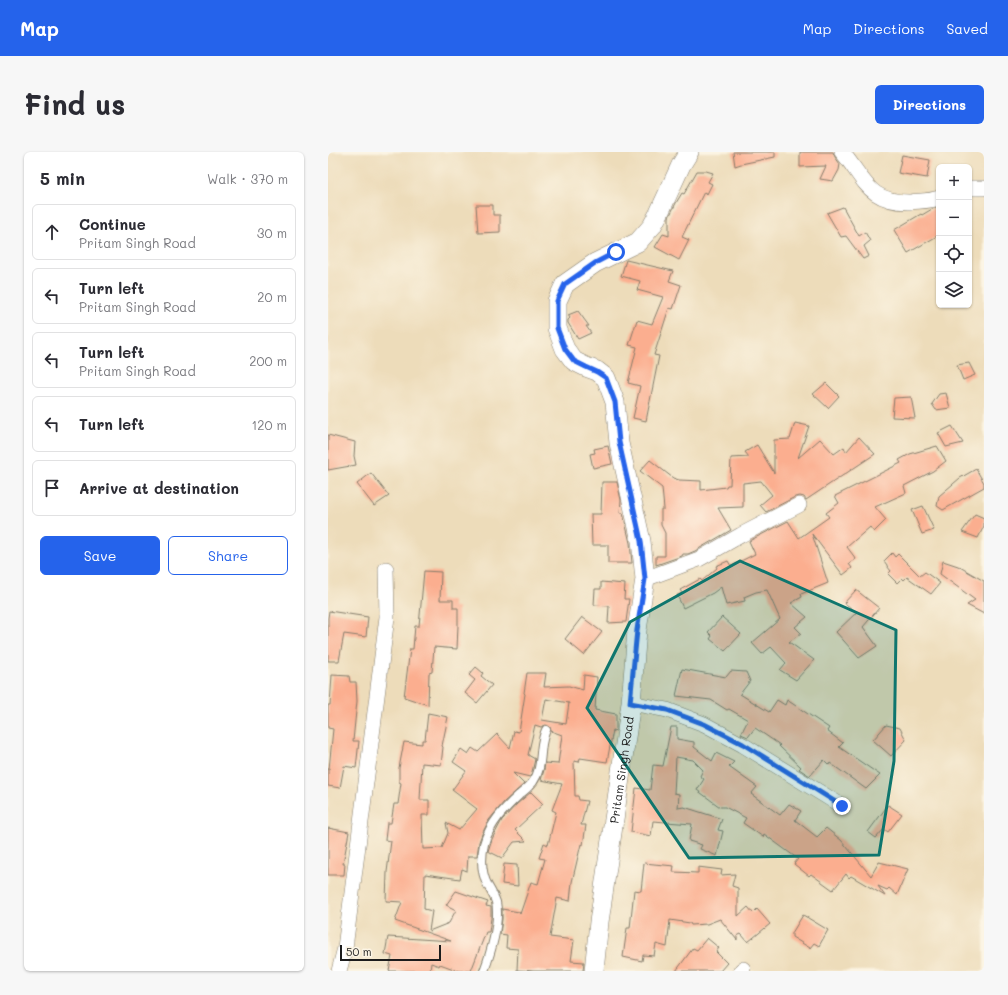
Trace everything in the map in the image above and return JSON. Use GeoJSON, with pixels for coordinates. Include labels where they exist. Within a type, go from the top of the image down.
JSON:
{"type":"FeatureCollection","features":[{"type":"Feature","properties":{"kind":"street","name":"Pritam Singh Road"},"geometry":{"type":"LineString","coordinates":[[594,971],[599,922],[630,703],[637,630],[645,579],[641,541],[619,442],[615,402],[606,378],[574,361],[565,349],[557,328],[557,301],[565,284],[595,263],[638,242],[652,226],[660,213],[681,165],[689,152]]}},
{"type":"Feature","properties":{"kind":"street"},"geometry":{"type":"LineString","coordinates":[[842,152],[864,184],[870,190],[886,199],[903,202],[936,199]]}},
{"type":"Feature","properties":{"kind":"street"},"geometry":{"type":"LineString","coordinates":[[972,188],[984,188]]}},
{"type":"Feature","properties":{"kind":"street"},"geometry":{"type":"LineString","coordinates":[[645,579],[699,559],[799,505]]}},
{"type":"Feature","properties":{"kind":"street"},"geometry":{"type":"LineString","coordinates":[[339,971],[345,948],[387,616],[386,569]]}},
{"type":"Feature","properties":{"kind":"street"},"geometry":{"type":"LineString","coordinates":[[630,703],[667,710],[704,724],[743,744],[842,806]]}},
{"type":"Feature","properties":{"kind":"lane"},"geometry":{"type":"LineString","coordinates":[[484,971],[491,952],[496,921],[496,903],[485,880],[482,868],[484,844],[489,832],[502,811],[532,783],[539,771],[542,744],[546,730]]}},
{"type":"Feature","properties":{"kind":"highlighted area"},"geometry":{"type":"Polygon","coordinates":[[[740,561],[896,630],[894,761],[879,855],[689,858],[587,708],[630,622],[740,561]]]}},
{"type":"Feature","properties":{"kind":"building"},"geometry":{"type":"Polygon","coordinates":[[[733,152],[775,152],[775,157],[735,166],[733,152]]]}},
{"type":"Feature","properties":{"kind":"building"},"geometry":{"type":"Polygon","coordinates":[[[800,152],[833,152],[840,164],[839,170],[833,181],[820,179],[826,166],[800,167],[800,152]]]}},
{"type":"Feature","properties":{"kind":"building"},"geometry":{"type":"Polygon","coordinates":[[[902,155],[930,160],[927,178],[898,173],[902,155]]]}},
{"type":"Feature","properties":{"kind":"building"},"geometry":{"type":"Polygon","coordinates":[[[697,171],[713,173],[708,182],[712,184],[707,194],[704,192],[682,237],[689,240],[679,260],[655,247],[663,234],[669,236],[669,217],[682,193],[684,194],[697,171]]]}},
{"type":"Feature","properties":{"kind":"building"},"geometry":{"type":"Polygon","coordinates":[[[476,205],[493,205],[493,215],[500,215],[500,232],[478,233],[476,205]]]}},
{"type":"Feature","properties":{"kind":"building"},"geometry":{"type":"Polygon","coordinates":[[[843,207],[859,236],[865,232],[870,241],[864,246],[869,256],[863,259],[846,236],[841,237],[827,213],[843,207]]]}},
{"type":"Feature","properties":{"kind":"building"},"geometry":{"type":"Polygon","coordinates":[[[936,208],[936,237],[908,253],[894,230],[936,208]]]}},
{"type":"Feature","properties":{"kind":"building"},"geometry":{"type":"Polygon","coordinates":[[[626,260],[673,271],[669,281],[681,285],[673,309],[669,308],[654,355],[659,356],[646,421],[633,418],[640,386],[628,383],[637,347],[629,345],[637,320],[652,324],[663,297],[637,290],[640,281],[621,276],[626,260]]]}},
{"type":"Feature","properties":{"kind":"building"},"geometry":{"type":"Polygon","coordinates":[[[578,311],[589,326],[586,326],[591,333],[578,339],[568,323],[570,318],[568,315],[578,311]]]}},
{"type":"Feature","properties":{"kind":"building"},"geometry":{"type":"Polygon","coordinates":[[[969,363],[975,375],[963,380],[957,365],[969,363]]]}},
{"type":"Feature","properties":{"kind":"building"},"geometry":{"type":"Polygon","coordinates":[[[826,383],[839,396],[828,408],[813,394],[826,383]]]}},
{"type":"Feature","properties":{"kind":"building"},"geometry":{"type":"Polygon","coordinates":[[[946,393],[950,408],[936,410],[932,404],[939,394],[946,393]]]}},
{"type":"Feature","properties":{"kind":"building"},"geometry":{"type":"Polygon","coordinates":[[[911,397],[915,418],[892,417],[894,398],[911,397]]]}},
{"type":"Feature","properties":{"kind":"building"},"geometry":{"type":"Polygon","coordinates":[[[795,423],[809,426],[798,458],[820,439],[834,454],[844,447],[846,452],[859,437],[875,454],[806,500],[804,497],[795,497],[766,512],[760,505],[772,495],[761,481],[743,483],[743,507],[718,508],[731,530],[695,551],[688,554],[683,554],[682,556],[656,565],[656,556],[665,556],[665,533],[661,525],[661,509],[664,509],[662,488],[640,471],[650,460],[673,478],[679,480],[701,481],[701,490],[726,487],[727,485],[730,485],[731,458],[749,457],[745,452],[757,445],[774,473],[774,440],[790,439],[795,423]]]}},
{"type":"Feature","properties":{"kind":"building"},"geometry":{"type":"Polygon","coordinates":[[[952,426],[963,443],[946,447],[938,433],[952,426]]]}},
{"type":"Feature","properties":{"kind":"building"},"geometry":{"type":"Polygon","coordinates":[[[328,435],[355,442],[354,456],[356,465],[328,470],[328,435]]]}},
{"type":"Feature","properties":{"kind":"building"},"geometry":{"type":"Polygon","coordinates":[[[608,446],[612,464],[593,468],[590,454],[595,453],[594,449],[608,446]]]}},
{"type":"Feature","properties":{"kind":"building"},"geometry":{"type":"Polygon","coordinates":[[[937,446],[946,461],[933,471],[904,486],[906,493],[875,507],[886,520],[874,532],[870,527],[847,547],[856,559],[849,564],[852,568],[843,575],[812,534],[828,583],[801,594],[802,597],[791,603],[807,617],[795,627],[801,633],[789,642],[814,660],[796,680],[780,670],[786,663],[771,647],[762,654],[752,643],[780,619],[767,590],[756,592],[744,597],[745,601],[726,605],[721,587],[713,593],[683,608],[677,595],[682,593],[680,590],[700,579],[702,581],[717,568],[716,566],[728,561],[731,566],[755,554],[749,541],[788,521],[799,538],[829,517],[826,513],[839,503],[835,496],[901,463],[899,460],[910,454],[937,446]]]}},
{"type":"Feature","properties":{"kind":"building"},"geometry":{"type":"Polygon","coordinates":[[[976,469],[984,483],[984,487],[943,510],[937,506],[939,496],[960,478],[976,469]]]}},
{"type":"Feature","properties":{"kind":"building"},"geometry":{"type":"Polygon","coordinates":[[[371,473],[389,496],[374,506],[357,484],[371,473]]]}},
{"type":"Feature","properties":{"kind":"building"},"geometry":{"type":"Polygon","coordinates":[[[602,482],[617,482],[621,500],[620,513],[623,513],[630,543],[632,563],[608,563],[608,545],[592,545],[591,514],[601,514],[602,482]]]}},
{"type":"Feature","properties":{"kind":"building"},"geometry":{"type":"Polygon","coordinates":[[[923,506],[934,530],[922,534],[912,510],[923,506]]]}},
{"type":"Feature","properties":{"kind":"building"},"geometry":{"type":"Polygon","coordinates":[[[975,514],[984,518],[984,526],[978,538],[962,532],[975,514]]]}},
{"type":"Feature","properties":{"kind":"building"},"geometry":{"type":"Polygon","coordinates":[[[892,553],[895,557],[898,554],[920,576],[925,572],[940,583],[931,594],[907,577],[904,580],[902,578],[897,583],[888,574],[891,571],[884,561],[892,553]]]}},
{"type":"Feature","properties":{"kind":"building"},"geometry":{"type":"Polygon","coordinates":[[[943,561],[958,566],[984,581],[984,614],[967,605],[975,600],[940,574],[943,561]]]}},
{"type":"Feature","properties":{"kind":"building"},"geometry":{"type":"Polygon","coordinates":[[[424,571],[441,572],[440,600],[453,600],[453,608],[458,608],[457,649],[434,647],[432,672],[429,673],[428,705],[404,697],[410,649],[413,649],[415,626],[419,626],[424,571]]]}},
{"type":"Feature","properties":{"kind":"building"},"geometry":{"type":"Polygon","coordinates":[[[601,582],[625,584],[624,599],[629,599],[626,622],[608,623],[609,606],[594,605],[595,589],[601,589],[601,582]]]}},
{"type":"Feature","properties":{"kind":"building"},"geometry":{"type":"Polygon","coordinates":[[[856,590],[879,608],[863,627],[877,646],[859,658],[836,632],[857,612],[844,603],[856,590]]]}},
{"type":"Feature","properties":{"kind":"building"},"geometry":{"type":"Polygon","coordinates":[[[329,611],[368,617],[366,637],[344,634],[339,661],[328,661],[329,611]]]}},
{"type":"Feature","properties":{"kind":"building"},"geometry":{"type":"Polygon","coordinates":[[[582,617],[602,632],[584,655],[565,639],[582,617]]]}},
{"type":"Feature","properties":{"kind":"building"},"geometry":{"type":"Polygon","coordinates":[[[722,617],[741,634],[725,651],[710,639],[712,636],[708,632],[722,617]]]}},
{"type":"Feature","properties":{"kind":"building"},"geometry":{"type":"Polygon","coordinates":[[[476,667],[483,673],[481,676],[492,685],[477,703],[465,693],[475,680],[469,675],[476,667]]]}},
{"type":"Feature","properties":{"kind":"building"},"geometry":{"type":"Polygon","coordinates":[[[682,669],[726,677],[731,671],[746,672],[750,681],[740,694],[769,712],[777,700],[785,705],[787,700],[829,728],[827,731],[843,743],[839,747],[880,775],[866,789],[830,763],[829,765],[824,760],[810,776],[799,769],[801,767],[779,746],[780,745],[755,728],[748,737],[741,734],[748,720],[711,700],[676,696],[682,669]]]}},
{"type":"Feature","properties":{"kind":"building"},"geometry":{"type":"Polygon","coordinates":[[[527,673],[546,673],[544,687],[569,686],[583,690],[584,675],[597,677],[595,710],[616,714],[616,731],[613,730],[607,762],[580,758],[579,762],[574,761],[575,796],[578,796],[579,800],[587,801],[581,825],[586,825],[583,845],[581,844],[572,882],[570,901],[557,898],[550,937],[574,940],[571,961],[584,962],[583,971],[517,970],[518,949],[506,948],[507,935],[500,934],[502,909],[519,912],[520,914],[531,882],[538,884],[545,859],[539,858],[544,843],[548,845],[556,812],[552,810],[562,784],[541,780],[545,763],[558,764],[562,735],[551,731],[550,727],[546,725],[541,727],[535,725],[528,755],[535,759],[531,775],[530,777],[513,773],[524,784],[504,802],[489,820],[479,842],[477,856],[468,856],[467,871],[462,869],[460,879],[425,874],[424,909],[432,911],[429,931],[449,923],[456,910],[446,905],[456,891],[488,902],[486,906],[491,907],[489,932],[486,932],[471,971],[459,971],[440,964],[439,966],[431,963],[430,971],[389,971],[392,956],[385,954],[388,937],[451,941],[395,921],[402,902],[386,901],[387,872],[391,841],[385,840],[387,823],[391,823],[394,804],[398,804],[401,783],[399,782],[399,768],[404,742],[422,744],[422,740],[425,740],[428,713],[448,717],[442,746],[441,765],[422,763],[420,800],[429,800],[429,815],[422,815],[423,849],[442,848],[448,833],[446,823],[459,830],[477,809],[452,790],[466,771],[453,762],[461,749],[468,754],[472,748],[478,752],[497,734],[510,748],[514,731],[519,732],[527,673]],[[546,699],[542,720],[566,724],[569,703],[546,699]]]}},
{"type":"Feature","properties":{"kind":"building"},"geometry":{"type":"Polygon","coordinates":[[[332,675],[349,676],[350,682],[356,682],[357,701],[353,741],[359,741],[356,768],[344,766],[340,788],[328,786],[328,769],[333,729],[328,728],[328,705],[330,705],[332,675]]]}},
{"type":"Feature","properties":{"kind":"building"},"geometry":{"type":"Polygon","coordinates":[[[886,725],[900,728],[906,740],[891,756],[873,740],[886,725]]]}},
{"type":"Feature","properties":{"kind":"building"},"geometry":{"type":"Polygon","coordinates":[[[671,727],[677,727],[677,739],[694,742],[694,747],[712,761],[716,753],[734,762],[729,767],[757,787],[751,794],[780,815],[789,804],[801,811],[795,820],[817,837],[826,828],[841,840],[871,876],[879,862],[908,869],[897,895],[889,888],[887,890],[878,886],[885,896],[851,876],[849,878],[846,874],[833,890],[811,874],[809,876],[794,864],[798,859],[764,834],[763,837],[743,823],[746,818],[725,807],[720,807],[697,790],[704,779],[700,776],[703,770],[693,760],[676,757],[674,793],[679,794],[678,808],[684,807],[722,819],[718,830],[723,831],[717,856],[700,849],[702,845],[689,841],[692,824],[653,821],[651,836],[631,832],[636,788],[650,790],[653,765],[663,766],[671,727]]]}},
{"type":"Feature","properties":{"kind":"building"},"geometry":{"type":"Polygon","coordinates":[[[531,792],[543,804],[515,830],[526,841],[514,842],[502,858],[488,851],[492,839],[502,820],[531,792]]]}},
{"type":"Feature","properties":{"kind":"building"},"geometry":{"type":"Polygon","coordinates":[[[888,805],[902,814],[888,832],[884,829],[876,838],[868,832],[888,805]]]}},
{"type":"Feature","properties":{"kind":"building"},"geometry":{"type":"Polygon","coordinates":[[[328,828],[349,832],[343,864],[345,864],[344,875],[328,875],[328,828]]]}},
{"type":"Feature","properties":{"kind":"building"},"geometry":{"type":"Polygon","coordinates":[[[644,863],[674,866],[673,872],[698,873],[698,867],[722,870],[721,875],[735,874],[732,886],[738,888],[738,916],[748,907],[753,913],[757,909],[770,924],[748,942],[741,934],[737,936],[737,940],[720,919],[707,924],[691,925],[690,923],[670,920],[667,947],[656,944],[654,956],[643,955],[642,961],[623,957],[627,928],[630,928],[634,890],[641,891],[644,863]]]}},
{"type":"Feature","properties":{"kind":"building"},"geometry":{"type":"Polygon","coordinates":[[[504,864],[517,865],[518,886],[502,884],[504,864]]]}},
{"type":"Feature","properties":{"kind":"building"},"geometry":{"type":"Polygon","coordinates":[[[803,915],[828,930],[819,946],[814,943],[810,948],[792,937],[792,933],[803,915]]]}},
{"type":"Feature","properties":{"kind":"building"},"geometry":{"type":"Polygon","coordinates":[[[707,938],[719,948],[716,952],[727,963],[720,971],[676,971],[693,948],[697,950],[707,938]]]}},
{"type":"Feature","properties":{"kind":"route"},"geometry":{"type":"LineString","coordinates":[[616,252],[595,263],[565,284],[557,301],[557,328],[565,349],[574,361],[606,378],[615,402],[619,442],[641,541],[645,579],[637,630],[630,703],[667,710],[704,724],[743,744],[842,806]]}}]}
